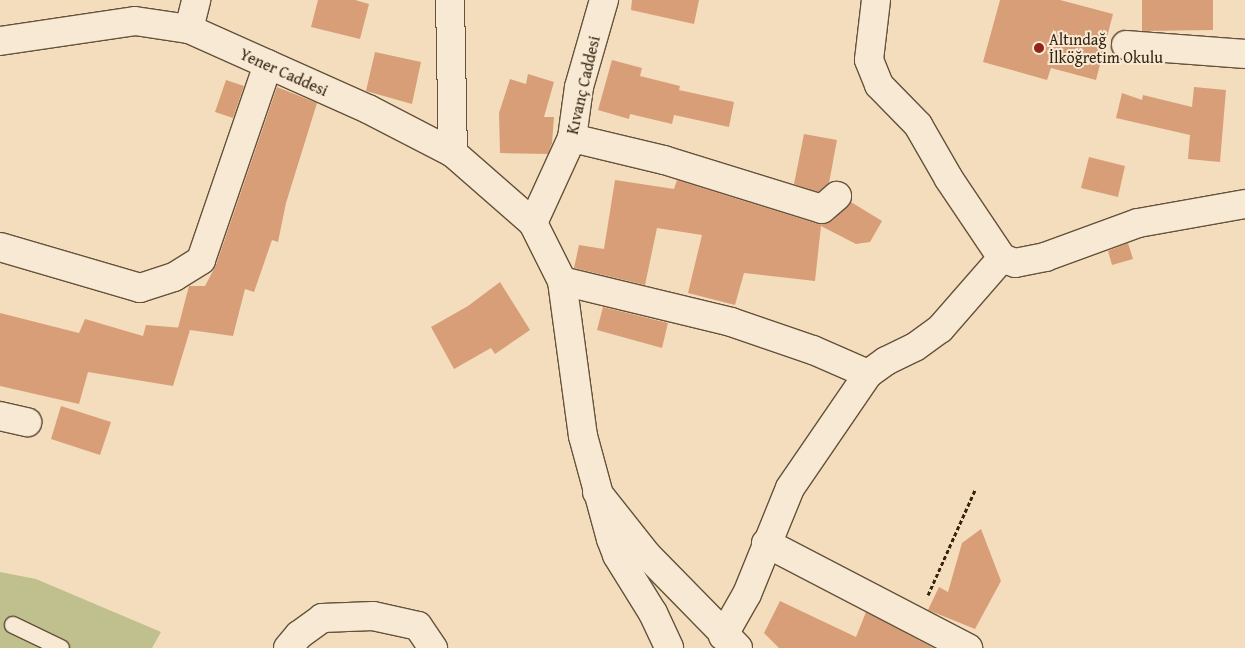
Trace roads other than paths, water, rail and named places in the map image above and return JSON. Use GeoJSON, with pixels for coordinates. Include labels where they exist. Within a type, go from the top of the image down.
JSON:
{"type":"FeatureCollection","features":[{"type":"Feature","properties":{"kind":"street"},"geometry":{"type":"LineString","coordinates":[[189,30],[196,0]]}},
{"type":"Feature","properties":{"kind":"street"},"geometry":{"type":"LineString","coordinates":[[450,0],[453,153]]}},
{"type":"Feature","properties":{"kind":"street","name":"Kıvanç Caddesi"},"geometry":{"type":"LineString","coordinates":[[533,223],[572,138],[579,87],[604,0]]}},
{"type":"Feature","properties":{"kind":"street"},"geometry":{"type":"LineString","coordinates":[[876,0],[869,60],[879,85],[918,125],[949,179],[1002,258],[1015,263],[1045,257],[1138,223],[1182,213],[1245,204]]}},
{"type":"Feature","properties":{"kind":"street","name":"Yener Caddesi"},"geometry":{"type":"LineString","coordinates":[[0,41],[135,21],[189,30],[368,109],[453,153],[533,223]]}},
{"type":"Feature","properties":{"kind":"street"},"geometry":{"type":"LineString","coordinates":[[1126,45],[1245,54]]}},
{"type":"Feature","properties":{"kind":"street"},"geometry":{"type":"LineString","coordinates":[[0,247],[140,288],[174,277],[201,260],[268,64]]}},
{"type":"Feature","properties":{"kind":"street"},"geometry":{"type":"LineString","coordinates":[[572,138],[664,160],[822,210],[837,196]]}},
{"type":"Feature","properties":{"kind":"street"},"geometry":{"type":"LineString","coordinates":[[533,223],[562,281],[583,436],[595,490],[617,555],[653,613],[669,648]]}},
{"type":"Feature","properties":{"kind":"street"},"geometry":{"type":"LineString","coordinates":[[595,490],[647,555],[730,642],[766,543],[790,488],[868,374],[886,361],[916,348],[940,329],[1002,258]]}},
{"type":"Feature","properties":{"kind":"street"},"geometry":{"type":"LineString","coordinates":[[562,281],[731,322],[813,350],[868,374]]}},
{"type":"Feature","properties":{"kind":"street"},"geometry":{"type":"LineString","coordinates":[[0,416],[27,422]]}},
{"type":"Feature","properties":{"kind":"street"},"geometry":{"type":"LineString","coordinates":[[766,543],[968,648]]}},
{"type":"Feature","properties":{"kind":"street"},"geometry":{"type":"LineString","coordinates":[[288,648],[298,635],[322,618],[374,616],[418,626],[433,648]]}},
{"type":"Feature","properties":{"kind":"lane"},"geometry":{"type":"LineString","coordinates":[[13,625],[61,648]]}},
{"type":"Feature","properties":{"kind":"place","name":"Altındağ İlköğretim Okulu"},"geometry":{"type":"Point","coordinates":[1039,48]}}]}
